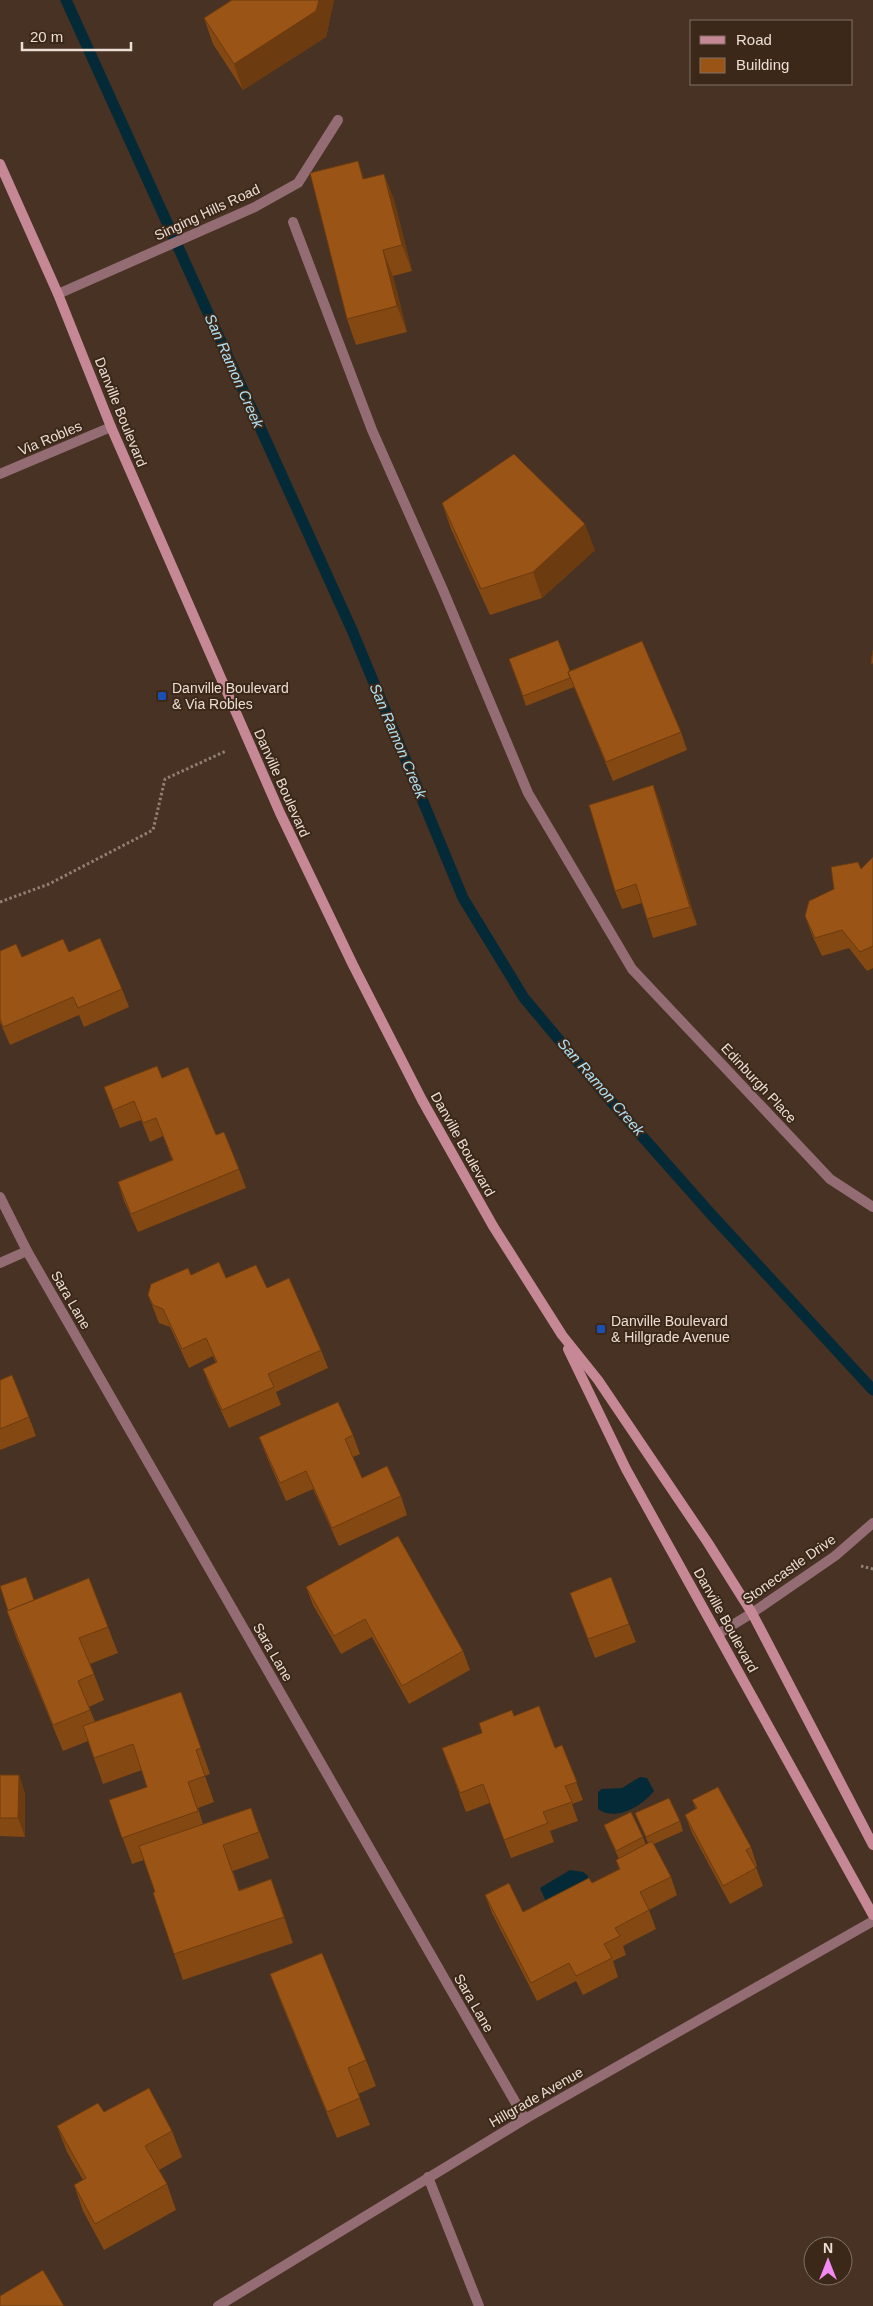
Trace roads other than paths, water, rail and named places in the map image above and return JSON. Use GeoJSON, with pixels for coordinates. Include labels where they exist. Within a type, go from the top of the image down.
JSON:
{"type":"FeatureCollection","features":[{"type":"Feature","properties":{"kind":"main road","name":"Danville Boulevard"},"geometry":{"type":"LineString","coordinates":[[0,164],[58,294],[111,426],[280,813],[352,965],[422,1100],[494,1226],[562,1335],[609,1396],[708,1542],[752,1613],[873,1845]]}},
{"type":"Feature","properties":{"kind":"main road","name":"Danville Boulevard"},"geometry":{"type":"LineString","coordinates":[[562,1335],[626,1469],[873,1915]]}},
{"type":"Feature","properties":{"kind":"street","name":"Singing Hills Road"},"geometry":{"type":"LineString","coordinates":[[58,294],[255,207],[298,183],[338,120]]}},
{"type":"Feature","properties":{"kind":"street","name":"Edinburgh Place"},"geometry":{"type":"LineString","coordinates":[[292,222],[372,430],[444,590],[528,793],[632,969],[830,1178],[873,1207]]}},
{"type":"Feature","properties":{"kind":"street","name":"Via Robles"},"geometry":{"type":"LineString","coordinates":[[0,474],[111,426]]}},
{"type":"Feature","properties":{"kind":"street","name":"Sara Lane"},"geometry":{"type":"LineString","coordinates":[[0,1197],[27,1251],[525,2118]]}},
{"type":"Feature","properties":{"kind":"street"},"geometry":{"type":"LineString","coordinates":[[0,1263],[27,1251]]}},
{"type":"Feature","properties":{"kind":"street","name":"Stonecastle Drive"},"geometry":{"type":"LineString","coordinates":[[718,1634],[835,1556],[870,1525]]}},
{"type":"Feature","properties":{"kind":"street","name":"Hillgrade Avenue"},"geometry":{"type":"LineString","coordinates":[[218,2306],[525,2118],[873,1921]]}},
{"type":"Feature","properties":{"kind":"street"},"geometry":{"type":"LineString","coordinates":[[428,2177],[479,2306]]}},
{"type":"Feature","properties":{"kind":"water"},"geometry":{"type":"Polygon","coordinates":[[[640,1777],[647,1778],[654,1791],[643,1802],[620,1813],[605,1813],[598,1809],[598,1792],[602,1789],[622,1788],[640,1777]]]}},
{"type":"Feature","properties":{"kind":"water"},"geometry":{"type":"Polygon","coordinates":[[[570,1870],[583,1872],[588,1876],[588,1882],[546,1902],[540,1888],[570,1870]]]}},
{"type":"Feature","properties":{"kind":"waterway","name":"San Ramon Creek"},"geometry":{"type":"LineString","coordinates":[[66,0],[352,630],[463,898],[524,998],[602,1091],[710,1213],[873,1390]]}},
{"type":"Feature","properties":{"kind":"place","name":"Danville Boulevard & Via Robles"},"geometry":{"type":"Point","coordinates":[162,696]}},
{"type":"Feature","properties":{"kind":"place","name":"Danville Boulevard & Hillgrade Avenue"},"geometry":{"type":"Point","coordinates":[601,1329]}}]}
